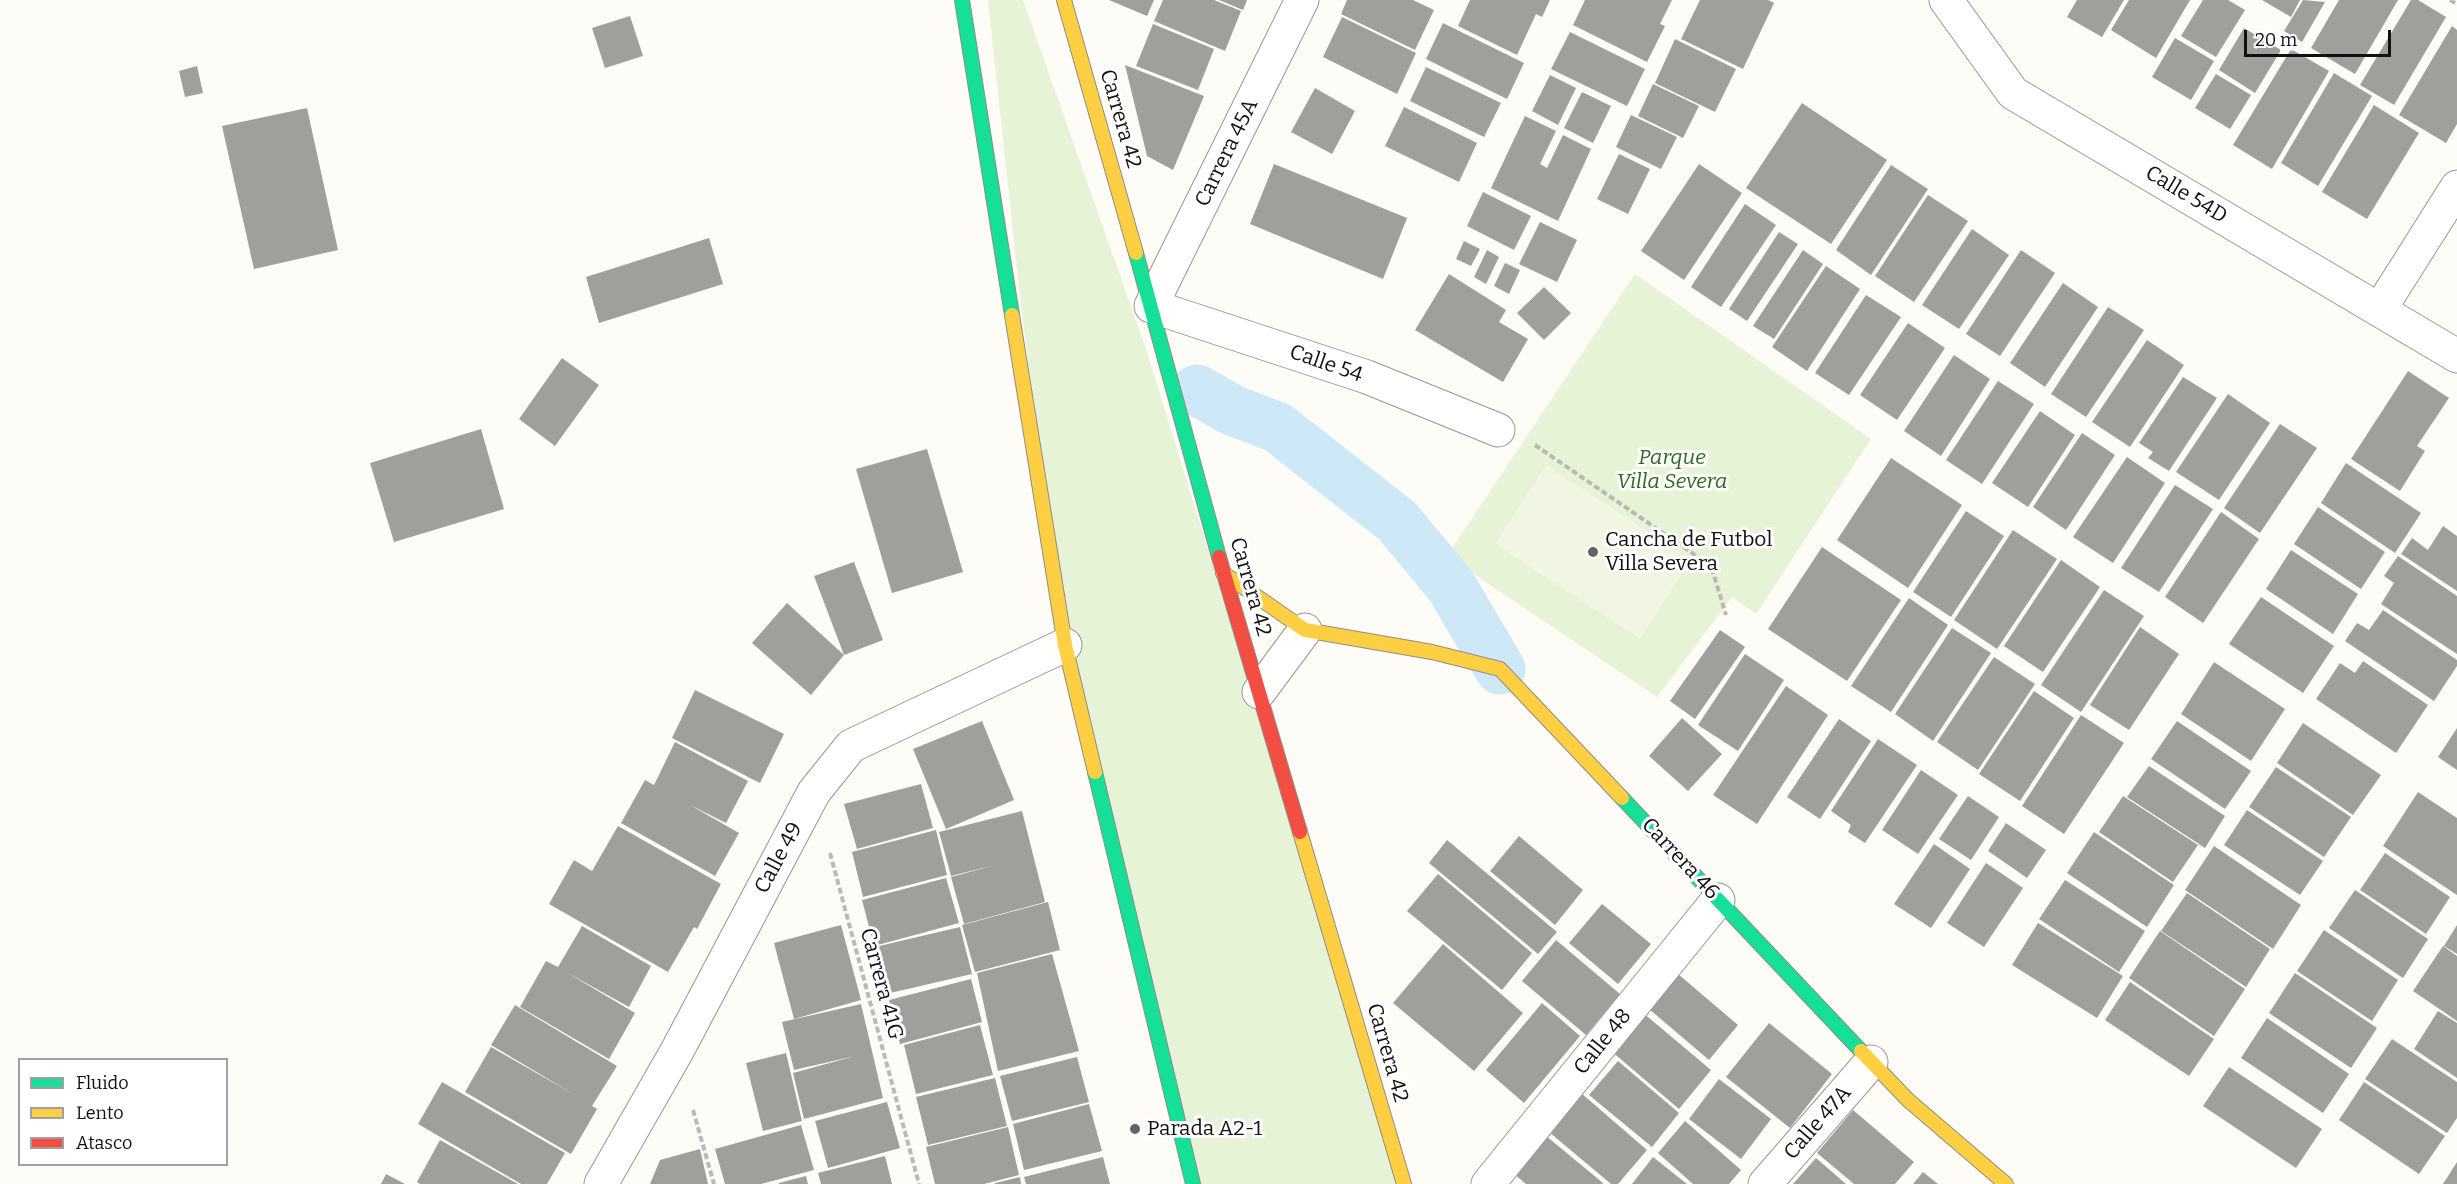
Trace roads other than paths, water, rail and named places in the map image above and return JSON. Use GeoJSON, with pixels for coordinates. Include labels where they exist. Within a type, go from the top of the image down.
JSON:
{"type":"FeatureCollection","features":[{"type":"Feature","properties":{"kind":"street"},"geometry":{"type":"LineString","coordinates":[[962,0],[1065,645],[1193,1184]]}},
{"type":"Feature","properties":{"kind":"street","name":"Carrera 42"},"geometry":{"type":"LineString","coordinates":[[1064,0],[1151,306],[1222,573],[1404,1184]]}},
{"type":"Feature","properties":{"kind":"street","name":"Carrera 45A"},"geometry":{"type":"LineString","coordinates":[[1151,306],[1302,0]]}},
{"type":"Feature","properties":{"kind":"street","name":"Calle 54D"},"geometry":{"type":"LineString","coordinates":[[1946,0],[2013,93],[2457,356]]}},
{"type":"Feature","properties":{"kind":"street"},"geometry":{"type":"LineString","coordinates":[[2380,309],[2457,187]]}},
{"type":"Feature","properties":{"kind":"street","name":"Calle 54"},"geometry":{"type":"LineString","coordinates":[[1151,306],[1367,377],[1498,430]]}},
{"type":"Feature","properties":{"kind":"street","name":"Carrera 46"},"geometry":{"type":"LineString","coordinates":[[1222,573],[1305,630],[1432,651],[1500,669],[1870,1062],[1908,1100],[2006,1184]]}},
{"type":"Feature","properties":{"kind":"street"},"geometry":{"type":"LineString","coordinates":[[1259,692],[1305,630]]}},
{"type":"Feature","properties":{"kind":"street","name":"Calle 49"},"geometry":{"type":"LineString","coordinates":[[601,1184],[677,1051],[814,792],[850,746],[1065,645]]}},
{"type":"Feature","properties":{"kind":"street","name":"Calle 48"},"geometry":{"type":"LineString","coordinates":[[1488,1184],[1718,900]]}},
{"type":"Feature","properties":{"kind":"street","name":"Calle 47A"},"geometry":{"type":"LineString","coordinates":[[1766,1184],[1870,1062]]}},
{"type":"Feature","properties":{"kind":"waterway"},"geometry":{"type":"LineString","coordinates":[[1197,390],[1232,410],[1277,427],[1397,521],[1451,586],[1500,669]]}},
{"type":"Feature","properties":{"kind":"place","name":"Cancha de Futbol Villa Severa"},"geometry":{"type":"Point","coordinates":[1593,552]}},
{"type":"Feature","properties":{"kind":"place","name":"Parada A2-1"},"geometry":{"type":"Point","coordinates":[1135,1129]}},
{"type":"Feature","properties":{"kind":"park label","name":"Parque Villa Severa"},"geometry":{"type":"Point","coordinates":[1672,470]}}]}
